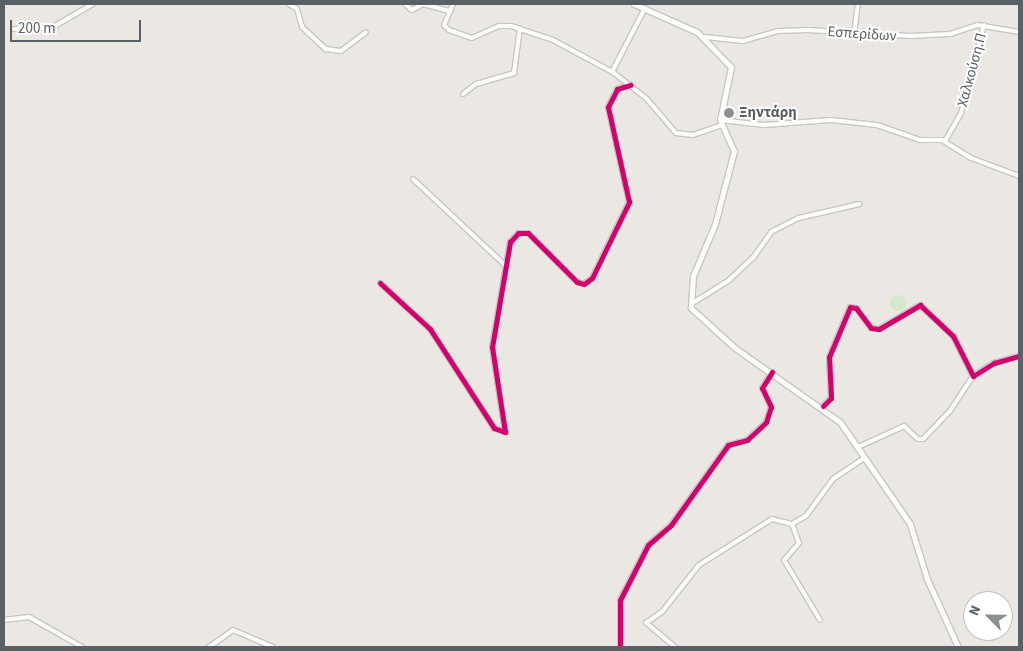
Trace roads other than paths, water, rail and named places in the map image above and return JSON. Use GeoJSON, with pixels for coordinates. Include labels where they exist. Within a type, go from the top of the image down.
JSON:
{"type":"FeatureCollection","features":[{"type":"Feature","properties":{"kind":"main road"},"geometry":{"type":"LineString","coordinates":[[634,4],[705,37],[730,65],[721,122],[734,151],[716,224],[693,276],[690,304],[704,322],[772,372],[823,406],[858,448],[910,524],[927,579],[958,647]]}},
{"type":"Feature","properties":{"kind":"street"},"geometry":{"type":"LineString","coordinates":[[14,29],[52,28],[93,4]]}},
{"type":"Feature","properties":{"kind":"street"},"geometry":{"type":"LineString","coordinates":[[289,4],[297,8],[302,28],[326,49],[341,52],[366,32]]}},
{"type":"Feature","properties":{"kind":"street"},"geometry":{"type":"LineString","coordinates":[[405,4],[412,10],[423,4],[449,12]]}},
{"type":"Feature","properties":{"kind":"street"},"geometry":{"type":"LineString","coordinates":[[453,4],[444,27],[472,38],[498,26],[520,28],[553,40],[612,72],[630,85],[676,133],[693,135],[721,122],[764,125],[841,120],[929,140],[945,141],[971,158],[1019,176]]}},
{"type":"Feature","properties":{"kind":"street"},"geometry":{"type":"LineString","coordinates":[[854,35],[858,4]]}},
{"type":"Feature","properties":{"kind":"street"},"geometry":{"type":"LineString","coordinates":[[612,72],[645,8]]}},
{"type":"Feature","properties":{"kind":"street","name":"Εσπερίδων"},"geometry":{"type":"LineString","coordinates":[[705,37],[743,41],[795,30],[854,35],[950,34],[984,25],[1019,32]]}},
{"type":"Feature","properties":{"kind":"street","name":"Χαλκούση.Π"},"geometry":{"type":"LineString","coordinates":[[945,141],[961,114],[984,25]]}},
{"type":"Feature","properties":{"kind":"street"},"geometry":{"type":"LineString","coordinates":[[463,94],[476,84],[514,74],[520,28]]}},
{"type":"Feature","properties":{"kind":"street"},"geometry":{"type":"LineString","coordinates":[[380,283],[430,329],[494,428],[504,433],[507,426],[496,390],[492,347],[512,239],[524,231],[546,246],[577,282],[584,284],[592,278],[629,202],[608,107],[617,89],[630,85]]}},
{"type":"Feature","properties":{"kind":"street"},"geometry":{"type":"LineString","coordinates":[[413,179],[506,266]]}},
{"type":"Feature","properties":{"kind":"street"},"geometry":{"type":"LineString","coordinates":[[690,304],[728,281],[753,258],[770,232],[799,218],[859,204]]}},
{"type":"Feature","properties":{"kind":"street"},"geometry":{"type":"LineString","coordinates":[[823,406],[831,398],[829,357],[850,306],[856,308],[871,328],[879,329],[920,305],[954,336],[973,376]]}},
{"type":"Feature","properties":{"kind":"street"},"geometry":{"type":"LineString","coordinates":[[858,448],[904,426],[918,439],[923,438],[950,411],[973,376],[994,363],[1019,356]]}},
{"type":"Feature","properties":{"kind":"street"},"geometry":{"type":"LineString","coordinates":[[620,647],[620,600],[648,545],[671,525],[724,457],[728,445],[747,440],[766,422],[771,407],[762,388],[772,372]]}},
{"type":"Feature","properties":{"kind":"street"},"geometry":{"type":"LineString","coordinates":[[792,524],[816,506],[833,478],[864,458]]}},
{"type":"Feature","properties":{"kind":"street"},"geometry":{"type":"LineString","coordinates":[[675,647],[646,623],[662,612],[699,565],[772,519],[792,524]]}},
{"type":"Feature","properties":{"kind":"street"},"geometry":{"type":"LineString","coordinates":[[792,524],[799,543],[784,560],[820,620]]}},
{"type":"Feature","properties":{"kind":"street"},"geometry":{"type":"LineString","coordinates":[[4,620],[25,616],[82,647]]}},
{"type":"Feature","properties":{"kind":"street"},"geometry":{"type":"LineString","coordinates":[[209,647],[232,630],[273,647]]}},
{"type":"Feature","properties":{"kind":"place","name":"Ξηντάρη"},"geometry":{"type":"Point","coordinates":[729,113]}}]}
